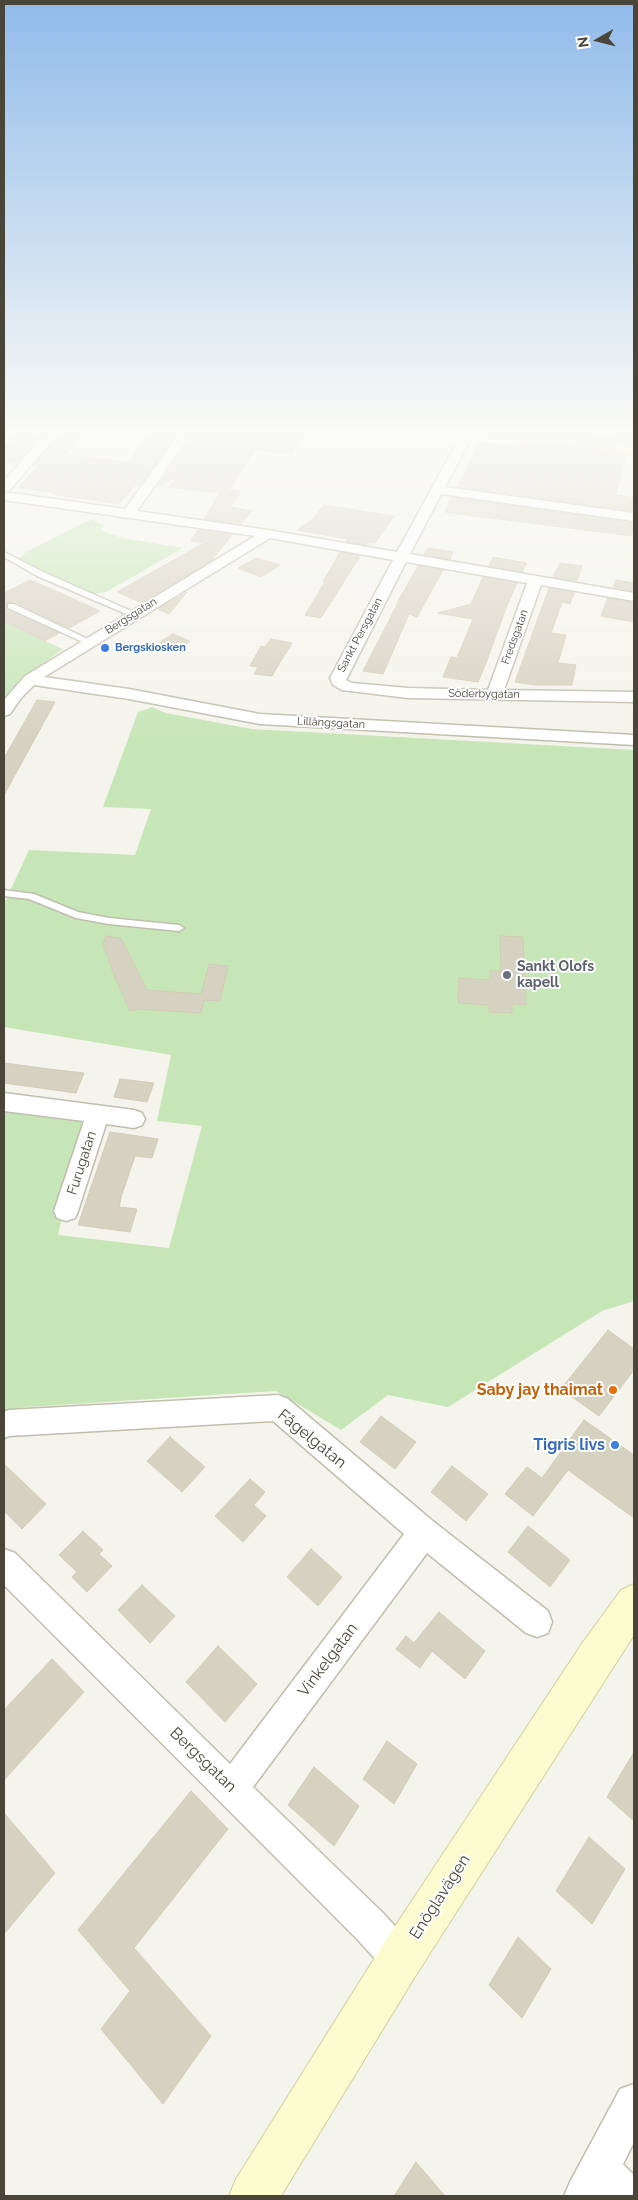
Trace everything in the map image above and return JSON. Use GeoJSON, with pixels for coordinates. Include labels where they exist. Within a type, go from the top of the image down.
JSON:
{"type":"FeatureCollection","features":[{"type":"Feature","properties":{"kind":"street","name":"Bergsgatan"},"geometry":{"type":"LineString","coordinates":[[4,711],[8,696],[31,679],[134,614],[265,536]]}},
{"type":"Feature","properties":{"kind":"street"},"geometry":{"type":"LineString","coordinates":[[278,536],[634,597]]}},
{"type":"Feature","properties":{"kind":"street","name":"Sankt Persgatan"},"geometry":{"type":"LineString","coordinates":[[338,678],[413,536]]}},
{"type":"Feature","properties":{"kind":"street","name":"Fredsgatan"},"geometry":{"type":"LineString","coordinates":[[494,694],[535,581]]}},
{"type":"Feature","properties":{"kind":"street","name":"Söderbygatan"},"geometry":{"type":"LineString","coordinates":[[338,678],[339,682],[348,686],[408,693],[634,697]]}},
{"type":"Feature","properties":{"kind":"street","name":"Lillängsgatan"},"geometry":{"type":"LineString","coordinates":[[31,679],[52,684],[129,694],[260,719],[634,740]]}},
{"type":"Feature","properties":{"kind":"street","name":"Furugatan"},"geometry":{"type":"LineString","coordinates":[[4,1102],[134,1119]]}},
{"type":"Feature","properties":{"kind":"street","name":"Furugatan"},"geometry":{"type":"LineString","coordinates":[[66,1212],[98,1114]]}},
{"type":"Feature","properties":{"kind":"street","name":"Fågelgatan"},"geometry":{"type":"LineString","coordinates":[[4,1425],[10,1422],[278,1408],[424,1532],[537,1622]]}},
{"type":"Feature","properties":{"kind":"street","name":"Vinkelgatan"},"geometry":{"type":"LineString","coordinates":[[232,1788],[424,1532]]}},
{"type":"Feature","properties":{"kind":"street","name":"Bergsgatan"},"geometry":{"type":"LineString","coordinates":[[4,1564],[232,1788],[370,1926],[400,1959]]}},
{"type":"Feature","properties":{"kind":"street","name":"Enöglavägen"},"geometry":{"type":"LineString","coordinates":[[253,2196],[400,1959],[634,1603]]}},
{"type":"Feature","properties":{"kind":"street"},"geometry":{"type":"LineString","coordinates":[[628,2196],[591,2182],[634,2102]]}},
{"type":"Feature","properties":{"kind":"lane"},"geometry":{"type":"LineString","coordinates":[[4,554],[40,574],[134,614]]}},
{"type":"Feature","properties":{"kind":"lane"},"geometry":{"type":"LineString","coordinates":[[11,606],[90,642]]}},
{"type":"Feature","properties":{"kind":"lane"},"geometry":{"type":"LineString","coordinates":[[4,893],[31,896],[76,915],[109,921],[179,928]]}},
{"type":"Feature","properties":{"kind":"green space"},"geometry":{"type":"Polygon","coordinates":[[[59,536],[116,536],[183,548],[106,592],[93,594],[40,574],[18,559],[26,552],[59,536]]]}},
{"type":"Feature","properties":{"kind":"green space"},"geometry":{"type":"Polygon","coordinates":[[[4,623],[63,649],[24,678],[10,696],[4,695],[4,623]]]}},
{"type":"Feature","properties":{"kind":"green space"},"geometry":{"type":"Polygon","coordinates":[[[152,707],[166,713],[252,729],[634,750],[634,1301],[602,1311],[448,1407],[388,1395],[341,1430],[276,1391],[27,1407],[4,1411],[4,1107],[83,1117],[58,1235],[169,1248],[202,1126],[157,1121],[171,1055],[4,1027],[4,904],[29,850],[135,855],[151,809],[103,807],[138,712],[152,707]]]}},
{"type":"Feature","properties":{"kind":"building"},"geometry":{"type":"Polygon","coordinates":[[[194,536],[231,536],[212,560],[142,603],[117,592],[204,543],[191,541],[194,536]]]}},
{"type":"Feature","properties":{"kind":"building"},"geometry":{"type":"Polygon","coordinates":[[[329,536],[380,536],[375,543],[368,542],[366,545],[346,541],[348,539],[329,536]]]}},
{"type":"Feature","properties":{"kind":"building"},"geometry":{"type":"Polygon","coordinates":[[[428,548],[453,552],[450,559],[424,555],[428,548]]]}},
{"type":"Feature","properties":{"kind":"building"},"geometry":{"type":"Polygon","coordinates":[[[340,552],[360,556],[321,618],[305,615],[325,582],[323,582],[340,552]]]}},
{"type":"Feature","properties":{"kind":"building"},"geometry":{"type":"Polygon","coordinates":[[[493,557],[527,563],[522,572],[489,566],[493,557]]]}},
{"type":"Feature","properties":{"kind":"building"},"geometry":{"type":"Polygon","coordinates":[[[256,558],[280,565],[261,577],[238,568],[256,558]]]}},
{"type":"Feature","properties":{"kind":"building"},"geometry":{"type":"Polygon","coordinates":[[[560,563],[582,566],[577,581],[553,577],[560,563]]]}},
{"type":"Feature","properties":{"kind":"building"},"geometry":{"type":"Polygon","coordinates":[[[418,566],[443,570],[417,617],[409,614],[383,674],[363,671],[397,603],[418,566]]]}},
{"type":"Feature","properties":{"kind":"building"},"geometry":{"type":"Polygon","coordinates":[[[483,577],[517,583],[486,663],[478,682],[443,677],[451,657],[457,658],[473,619],[438,613],[471,604],[483,577]]]}},
{"type":"Feature","properties":{"kind":"building"},"geometry":{"type":"Polygon","coordinates":[[[30,580],[100,611],[69,628],[15,602],[7,603],[7,610],[59,633],[45,641],[4,622],[4,593],[30,580]]]}},
{"type":"Feature","properties":{"kind":"building"},"geometry":{"type":"Polygon","coordinates":[[[616,580],[634,583],[634,591],[613,587],[616,580]]]}},
{"type":"Feature","properties":{"kind":"building"},"geometry":{"type":"Polygon","coordinates":[[[549,588],[574,593],[570,604],[562,602],[551,633],[566,635],[558,663],[576,665],[572,685],[535,685],[515,682],[549,588]]]}},
{"type":"Feature","properties":{"kind":"building"},"geometry":{"type":"Polygon","coordinates":[[[187,592],[169,614],[158,609],[187,592]]]}},
{"type":"Feature","properties":{"kind":"building"},"geometry":{"type":"Polygon","coordinates":[[[608,598],[634,603],[634,622],[601,616],[608,598]]]}},
{"type":"Feature","properties":{"kind":"building"},"geometry":{"type":"Polygon","coordinates":[[[173,634],[190,641],[173,652],[155,645],[173,634]]]}},
{"type":"Feature","properties":{"kind":"building"},"geometry":{"type":"Polygon","coordinates":[[[271,639],[292,643],[272,676],[254,674],[258,667],[250,666],[261,646],[265,647],[271,639]]]}},
{"type":"Feature","properties":{"kind":"building"},"geometry":{"type":"Polygon","coordinates":[[[37,700],[55,702],[4,795],[4,758],[37,700]]]}},
{"type":"Feature","properties":{"kind":"building"},"geometry":{"type":"Polygon","coordinates":[[[106,936],[121,938],[147,990],[201,994],[209,964],[228,966],[220,1001],[204,1000],[201,1013],[139,1009],[130,1011],[103,944],[106,936]]]}},
{"type":"Feature","properties":{"kind":"building","name":"Sankt Olofs kapell"},"geometry":{"type":"Polygon","coordinates":[[[500,936],[523,937],[526,1005],[512,1004],[512,1013],[489,1012],[489,1005],[458,1003],[459,978],[490,980],[490,971],[501,971],[500,936]]]}},
{"type":"Feature","properties":{"kind":"building"},"geometry":{"type":"Polygon","coordinates":[[[4,1063],[84,1073],[76,1093],[4,1083],[4,1063]]]}},
{"type":"Feature","properties":{"kind":"building"},"geometry":{"type":"Polygon","coordinates":[[[120,1079],[154,1083],[147,1102],[114,1097],[120,1079]]]}},
{"type":"Feature","properties":{"kind":"building"},"geometry":{"type":"Polygon","coordinates":[[[110,1132],[158,1139],[152,1158],[135,1156],[122,1194],[119,1207],[137,1209],[130,1232],[78,1225],[110,1132]]]}},
{"type":"Feature","properties":{"kind":"building"},"geometry":{"type":"Polygon","coordinates":[[[608,1330],[634,1349],[634,1370],[599,1416],[561,1389],[608,1330]]]}},
{"type":"Feature","properties":{"kind":"building"},"geometry":{"type":"Polygon","coordinates":[[[381,1416],[416,1442],[395,1469],[360,1442],[381,1416]]]}},
{"type":"Feature","properties":{"kind":"building"},"geometry":{"type":"Polygon","coordinates":[[[584,1420],[634,1455],[634,1518],[568,1470],[533,1516],[505,1494],[527,1467],[542,1478],[584,1420]]]}},
{"type":"Feature","properties":{"kind":"building"},"geometry":{"type":"Polygon","coordinates":[[[170,1437],[205,1467],[182,1492],[147,1461],[170,1437]]]}},
{"type":"Feature","properties":{"kind":"building"},"geometry":{"type":"Polygon","coordinates":[[[4,1464],[46,1504],[22,1529],[4,1511],[4,1464]]]}},
{"type":"Feature","properties":{"kind":"building"},"geometry":{"type":"Polygon","coordinates":[[[452,1466],[488,1494],[466,1521],[431,1492],[452,1466]]]}},
{"type":"Feature","properties":{"kind":"building"},"geometry":{"type":"Polygon","coordinates":[[[250,1479],[265,1492],[254,1505],[266,1516],[243,1542],[215,1516],[250,1479]]]}},
{"type":"Feature","properties":{"kind":"building"},"geometry":{"type":"Polygon","coordinates":[[[528,1526],[570,1560],[550,1587],[508,1552],[528,1526]]]}},
{"type":"Feature","properties":{"kind":"building"},"geometry":{"type":"Polygon","coordinates":[[[83,1531],[103,1550],[99,1554],[112,1566],[87,1592],[72,1577],[77,1572],[59,1555],[83,1531]]]}},
{"type":"Feature","properties":{"kind":"building"},"geometry":{"type":"Polygon","coordinates":[[[311,1549],[342,1577],[318,1606],[287,1577],[311,1549]]]}},
{"type":"Feature","properties":{"kind":"building"},"geometry":{"type":"Polygon","coordinates":[[[142,1585],[175,1616],[150,1643],[118,1610],[142,1585]]]}},
{"type":"Feature","properties":{"kind":"building"},"geometry":{"type":"Polygon","coordinates":[[[439,1612],[485,1651],[465,1679],[432,1651],[420,1668],[396,1649],[406,1636],[414,1643],[439,1612]]]}},
{"type":"Feature","properties":{"kind":"building"},"geometry":{"type":"Polygon","coordinates":[[[218,1646],[257,1684],[225,1722],[186,1682],[218,1646]]]}},
{"type":"Feature","properties":{"kind":"building"},"geometry":{"type":"Polygon","coordinates":[[[52,1659],[84,1692],[4,1780],[4,1710],[52,1659]]]}},
{"type":"Feature","properties":{"kind":"building"},"geometry":{"type":"Polygon","coordinates":[[[387,1741],[417,1764],[394,1804],[363,1779],[387,1741]]]}},
{"type":"Feature","properties":{"kind":"building"},"geometry":{"type":"Polygon","coordinates":[[[634,1752],[634,1821],[607,1797],[634,1752]]]}},
{"type":"Feature","properties":{"kind":"building"},"geometry":{"type":"Polygon","coordinates":[[[314,1767],[359,1806],[334,1846],[288,1805],[314,1767]]]}},
{"type":"Feature","properties":{"kind":"building"},"geometry":{"type":"Polygon","coordinates":[[[191,1791],[228,1829],[134,1948],[211,2036],[163,2104],[101,2029],[130,1991],[78,1930],[191,1791]]]}},
{"type":"Feature","properties":{"kind":"building"},"geometry":{"type":"Polygon","coordinates":[[[4,1813],[55,1873],[4,1934],[4,1813]]]}},
{"type":"Feature","properties":{"kind":"building"},"geometry":{"type":"Polygon","coordinates":[[[589,1837],[625,1869],[592,1924],[556,1891],[589,1837]]]}},
{"type":"Feature","properties":{"kind":"building"},"geometry":{"type":"Polygon","coordinates":[[[518,1937],[551,1969],[522,2018],[489,1985],[518,1937]]]}},
{"type":"Feature","properties":{"kind":"building"},"geometry":{"type":"Polygon","coordinates":[[[416,2162],[445,2196],[394,2196],[416,2162]]]}},
{"type":"Feature","properties":{"kind":"place","name":"Bergskiosken"},"geometry":{"type":"Point","coordinates":[105,648]}},
{"type":"Feature","properties":{"kind":"place","name":"Sankt Olofs kapell"},"geometry":{"type":"Point","coordinates":[507,975]}},
{"type":"Feature","properties":{"kind":"place","name":"Saby jay thaimat"},"geometry":{"type":"Point","coordinates":[613,1390]}},
{"type":"Feature","properties":{"kind":"place","name":"Tigris livs"},"geometry":{"type":"Point","coordinates":[615,1445]}}]}
